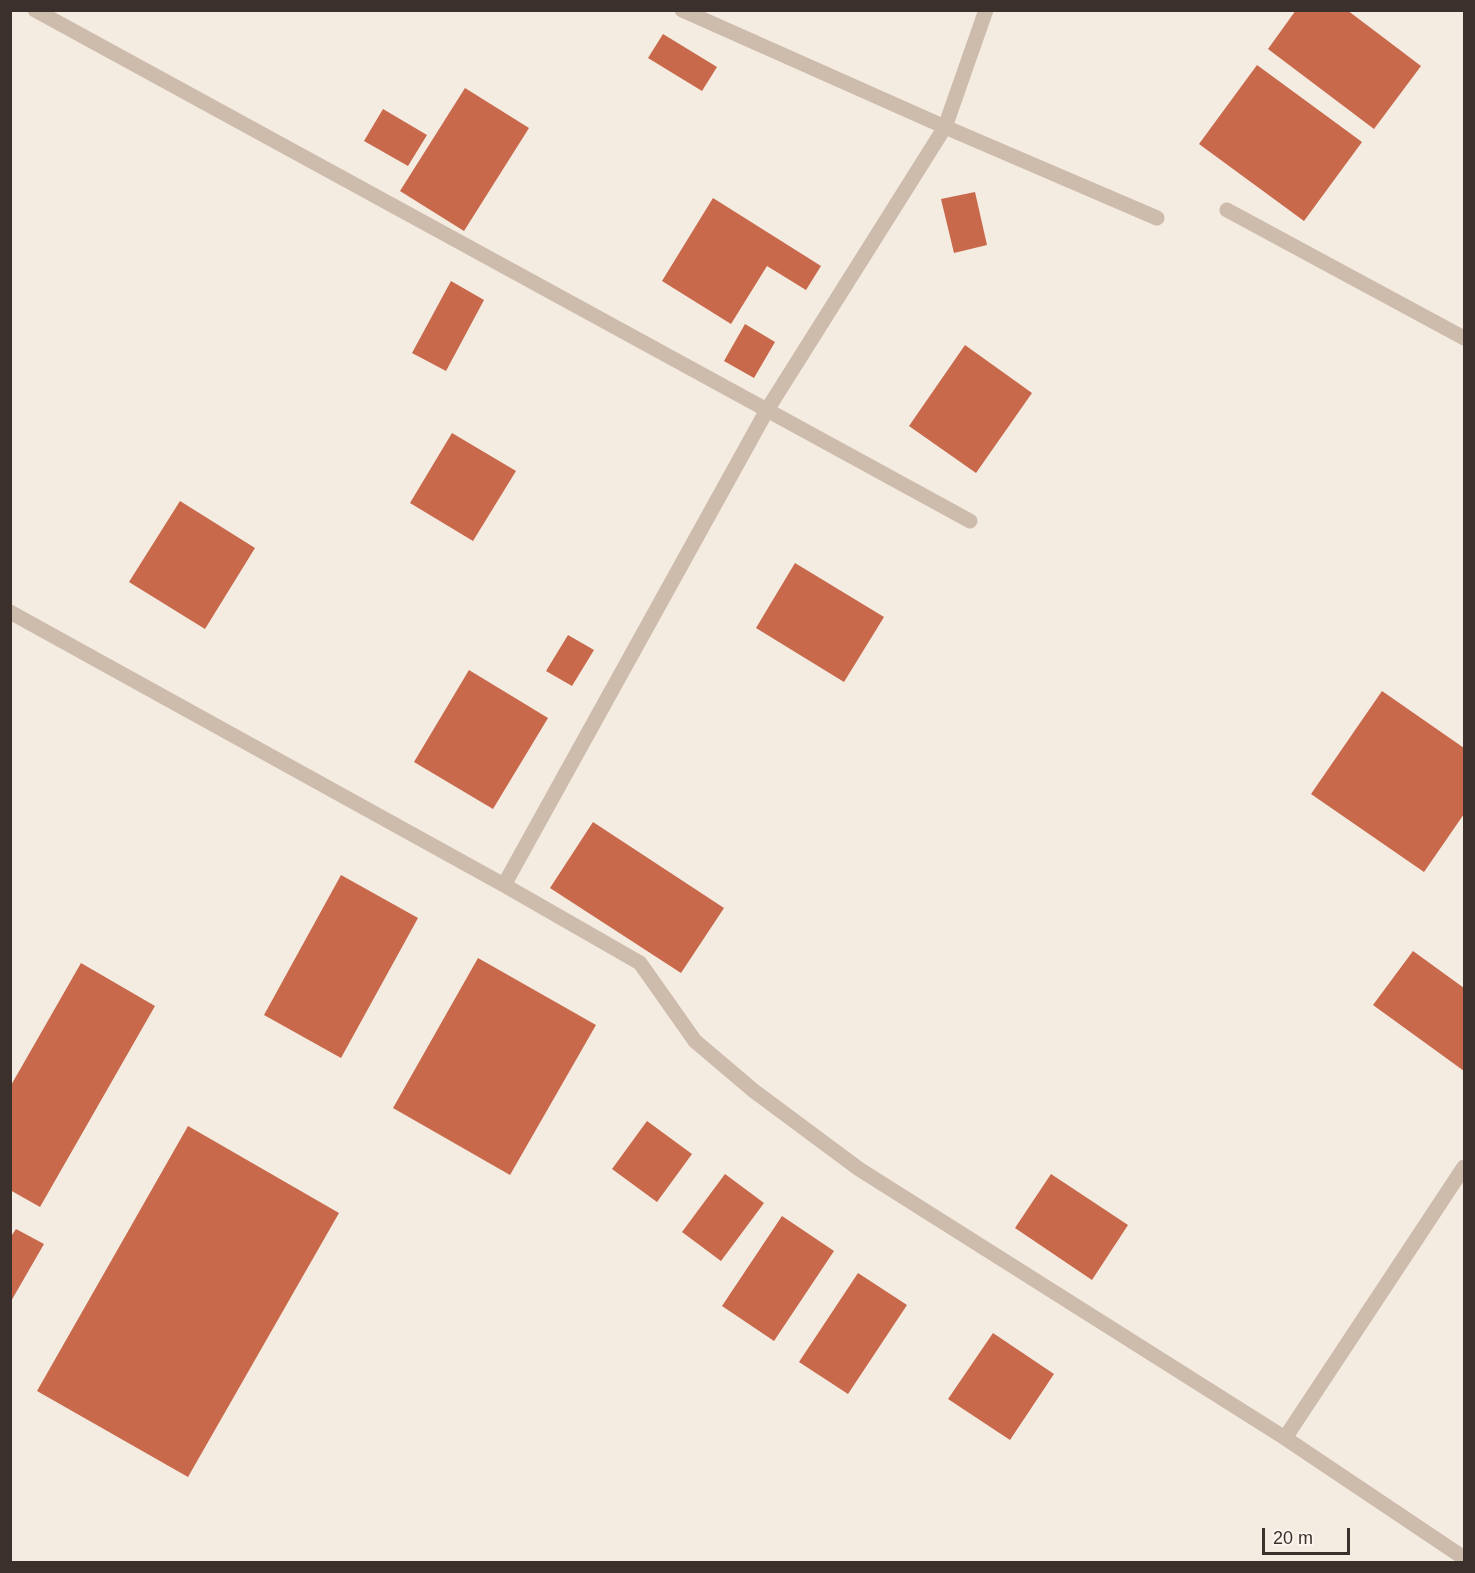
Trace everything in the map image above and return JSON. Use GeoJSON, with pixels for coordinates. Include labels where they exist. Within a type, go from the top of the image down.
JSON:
{"type":"FeatureCollection","features":[{"type":"Feature","properties":{"kind":"street"},"geometry":{"type":"LineString","coordinates":[[35,10],[970,521]]}},
{"type":"Feature","properties":{"kind":"street"},"geometry":{"type":"LineString","coordinates":[[682,10],[1157,218]]}},
{"type":"Feature","properties":{"kind":"street"},"geometry":{"type":"LineString","coordinates":[[504,885],[767,410],[945,127],[986,10]]}},
{"type":"Feature","properties":{"kind":"street"},"geometry":{"type":"LineString","coordinates":[[1227,210],[1464,338]]}},
{"type":"Feature","properties":{"kind":"street"},"geometry":{"type":"LineString","coordinates":[[10,612],[504,885],[640,963],[695,1041],[754,1091],[859,1169],[1284,1438],[1464,1558]]}},
{"type":"Feature","properties":{"kind":"street"},"geometry":{"type":"LineString","coordinates":[[1284,1438],[1464,1167]]}},
{"type":"Feature","properties":{"kind":"building"},"geometry":{"type":"Polygon","coordinates":[[[1296,10],[1347,10],[1421,66],[1374,129],[1268,49],[1296,10]]]}},
{"type":"Feature","properties":{"kind":"building"},"geometry":{"type":"Polygon","coordinates":[[[663,34],[717,67],[702,91],[648,58],[663,34]]]}},
{"type":"Feature","properties":{"kind":"building"},"geometry":{"type":"Polygon","coordinates":[[[1257,65],[1362,142],[1304,221],[1199,144],[1257,65]]]}},
{"type":"Feature","properties":{"kind":"building"},"geometry":{"type":"Polygon","coordinates":[[[465,88],[529,128],[464,231],[400,191],[465,88]]]}},
{"type":"Feature","properties":{"kind":"building"},"geometry":{"type":"Polygon","coordinates":[[[383,109],[427,135],[408,166],[364,141],[383,109]]]}},
{"type":"Feature","properties":{"kind":"building"},"geometry":{"type":"Polygon","coordinates":[[[975,192],[987,245],[954,253],[941,199],[975,192]]]}},
{"type":"Feature","properties":{"kind":"building"},"geometry":{"type":"Polygon","coordinates":[[[713,198],[821,266],[806,290],[767,266],[731,324],[662,281],[713,198]]]}},
{"type":"Feature","properties":{"kind":"building"},"geometry":{"type":"Polygon","coordinates":[[[451,281],[484,300],[446,371],[412,353],[451,281]]]}},
{"type":"Feature","properties":{"kind":"building"},"geometry":{"type":"Polygon","coordinates":[[[745,324],[775,342],[754,378],[724,361],[745,324]]]}},
{"type":"Feature","properties":{"kind":"building"},"geometry":{"type":"Polygon","coordinates":[[[965,345],[1032,393],[976,473],[909,426],[965,345]]]}},
{"type":"Feature","properties":{"kind":"building"},"geometry":{"type":"Polygon","coordinates":[[[452,433],[516,471],[473,541],[410,503],[452,433]]]}},
{"type":"Feature","properties":{"kind":"building"},"geometry":{"type":"Polygon","coordinates":[[[180,501],[255,548],[205,629],[129,582],[180,501]]]}},
{"type":"Feature","properties":{"kind":"building"},"geometry":{"type":"Polygon","coordinates":[[[795,563],[884,617],[844,682],[756,628],[795,563]]]}},
{"type":"Feature","properties":{"kind":"building"},"geometry":{"type":"Polygon","coordinates":[[[568,635],[594,650],[572,686],[546,671],[568,635]]]}},
{"type":"Feature","properties":{"kind":"building"},"geometry":{"type":"Polygon","coordinates":[[[469,670],[548,718],[493,809],[414,762],[469,670]]]}},
{"type":"Feature","properties":{"kind":"building"},"geometry":{"type":"Polygon","coordinates":[[[1382,691],[1464,748],[1464,814],[1424,872],[1311,794],[1382,691]]]}},
{"type":"Feature","properties":{"kind":"building"},"geometry":{"type":"Polygon","coordinates":[[[593,822],[724,908],[681,973],[550,888],[593,822]]]}},
{"type":"Feature","properties":{"kind":"building"},"geometry":{"type":"Polygon","coordinates":[[[341,875],[418,918],[341,1058],[264,1015],[341,875]]]}},
{"type":"Feature","properties":{"kind":"building"},"geometry":{"type":"Polygon","coordinates":[[[1413,951],[1464,988],[1464,1071],[1373,1005],[1413,951]]]}},
{"type":"Feature","properties":{"kind":"building"},"geometry":{"type":"Polygon","coordinates":[[[478,958],[596,1025],[510,1175],[393,1108],[478,958]]]}},
{"type":"Feature","properties":{"kind":"building"},"geometry":{"type":"Polygon","coordinates":[[[81,963],[155,1006],[40,1207],[10,1190],[10,1087],[81,963]]]}},
{"type":"Feature","properties":{"kind":"building"},"geometry":{"type":"Polygon","coordinates":[[[647,1121],[692,1154],[657,1202],[612,1169],[647,1121]]]}},
{"type":"Feature","properties":{"kind":"building"},"geometry":{"type":"Polygon","coordinates":[[[188,1126],[339,1213],[188,1477],[37,1391],[188,1126]]]}},
{"type":"Feature","properties":{"kind":"building"},"geometry":{"type":"Polygon","coordinates":[[[725,1174],[764,1203],[721,1261],[682,1232],[725,1174]]]}},
{"type":"Feature","properties":{"kind":"building"},"geometry":{"type":"Polygon","coordinates":[[[1051,1174],[1128,1225],[1092,1280],[1015,1228],[1051,1174]]]}},
{"type":"Feature","properties":{"kind":"building"},"geometry":{"type":"Polygon","coordinates":[[[782,1216],[834,1251],[774,1341],[722,1306],[782,1216]]]}},
{"type":"Feature","properties":{"kind":"building"},"geometry":{"type":"Polygon","coordinates":[[[16,1229],[44,1244],[10,1303],[10,1238],[16,1229]]]}},
{"type":"Feature","properties":{"kind":"building"},"geometry":{"type":"Polygon","coordinates":[[[858,1273],[907,1305],[848,1394],[799,1362],[858,1273]]]}},
{"type":"Feature","properties":{"kind":"building"},"geometry":{"type":"Polygon","coordinates":[[[993,1333],[1054,1374],[1010,1440],[948,1399],[993,1333]]]}}]}
